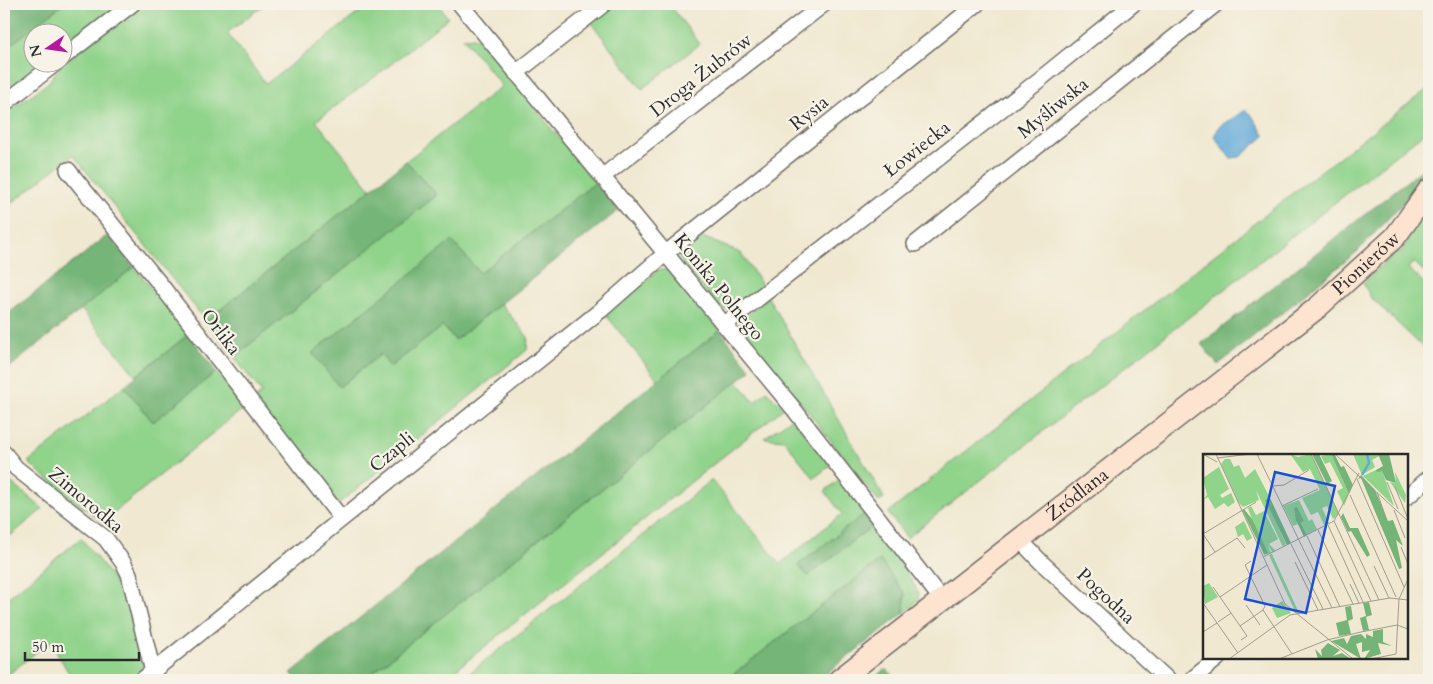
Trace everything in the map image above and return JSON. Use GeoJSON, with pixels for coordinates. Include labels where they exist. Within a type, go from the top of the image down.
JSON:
{"type":"FeatureCollection","features":[{"type":"Feature","properties":{"kind":"main road","name":"Pionierów"},"geometry":{"type":"LineString","coordinates":[[1317,308],[1395,237],[1429,190]]}},
{"type":"Feature","properties":{"kind":"main road","name":"Źródlana"},"geometry":{"type":"LineString","coordinates":[[839,680],[1317,308]]}},
{"type":"Feature","properties":{"kind":"street"},"geometry":{"type":"LineString","coordinates":[[72,50],[132,4]]}},
{"type":"Feature","properties":{"kind":"street","name":"Konika Polnego"},"geometry":{"type":"LineString","coordinates":[[460,4],[793,408],[942,600]]}},
{"type":"Feature","properties":{"kind":"street"},"geometry":{"type":"LineString","coordinates":[[516,73],[604,4]]}},
{"type":"Feature","properties":{"kind":"street","name":"Droga Żubrów"},"geometry":{"type":"LineString","coordinates":[[602,177],[824,4]]}},
{"type":"Feature","properties":{"kind":"street","name":"Rysia"},"geometry":{"type":"LineString","coordinates":[[666,252],[977,4]]}},
{"type":"Feature","properties":{"kind":"street","name":"Łowiecka"},"geometry":{"type":"LineString","coordinates":[[724,325],[1039,80],[1133,4]]}},
{"type":"Feature","properties":{"kind":"street","name":"Myśliwska"},"geometry":{"type":"LineString","coordinates":[[915,244],[1216,4]]}},
{"type":"Feature","properties":{"kind":"street"},"geometry":{"type":"LineString","coordinates":[[5,99],[43,72]]}},
{"type":"Feature","properties":{"kind":"street","name":"Orlika"},"geometry":{"type":"LineString","coordinates":[[68,170],[160,284],[341,518]]}},
{"type":"Feature","properties":{"kind":"street","name":"Czapli"},"geometry":{"type":"LineString","coordinates":[[148,676],[341,518],[602,310],[666,252]]}},
{"type":"Feature","properties":{"kind":"street","name":"Zimorodka"},"geometry":{"type":"LineString","coordinates":[[4,453],[16,468],[106,539],[121,559],[129,574],[148,676]]}},
{"type":"Feature","properties":{"kind":"street"},"geometry":{"type":"LineString","coordinates":[[1408,496],[1429,478]]}},
{"type":"Feature","properties":{"kind":"street","name":"Pogodna"},"geometry":{"type":"LineString","coordinates":[[1019,539],[1041,562],[1168,680]]}},
{"type":"Feature","properties":{"kind":"street"},"geometry":{"type":"LineString","coordinates":[[1191,680],[1217,659]]}},
{"type":"Feature","properties":{"kind":"green space"},"geometry":{"type":"Polygon","coordinates":[[[4,4],[63,4],[40,22],[22,22],[22,36],[4,50],[4,4]]]}},
{"type":"Feature","properties":{"kind":"green space"},"geometry":{"type":"Polygon","coordinates":[[[63,4],[124,4],[72,46],[72,22],[40,22],[63,4]]]}},
{"type":"Feature","properties":{"kind":"green space"},"geometry":{"type":"Polygon","coordinates":[[[139,4],[265,4],[227,33],[266,84],[370,4],[438,4],[448,18],[316,121],[371,189],[206,321],[73,155],[4,209],[4,112],[48,83],[56,72],[72,72],[72,56],[139,4]]]}},
{"type":"Feature","properties":{"kind":"green space"},"geometry":{"type":"Polygon","coordinates":[[[612,4],[669,4],[700,44],[642,89],[590,21],[612,4]]]}},
{"type":"Feature","properties":{"kind":"green space"},"geometry":{"type":"Polygon","coordinates":[[[22,36],[22,72],[37,72],[10,90],[5,87],[4,50],[22,36]]]}},
{"type":"Feature","properties":{"kind":"green space"},"geometry":{"type":"Polygon","coordinates":[[[474,37],[482,42],[595,183],[480,273],[452,241],[339,387],[381,354],[390,367],[443,326],[455,340],[501,304],[528,337],[527,350],[338,504],[254,400],[262,393],[234,357],[437,195],[406,161],[502,86],[463,38],[474,37]]]}},
{"type":"Feature","properties":{"kind":"green space"},"geometry":{"type":"Polygon","coordinates":[[[1429,88],[1429,129],[907,538],[888,513],[1308,181],[1429,88]]]}},
{"type":"Feature","properties":{"kind":"green space"},"geometry":{"type":"Polygon","coordinates":[[[406,161],[437,195],[234,357],[206,321],[406,161]]]}},
{"type":"Feature","properties":{"kind":"green space"},"geometry":{"type":"Polygon","coordinates":[[[1425,167],[1411,194],[1358,251],[1218,365],[1201,344],[1425,167]]]}},
{"type":"Feature","properties":{"kind":"green space"},"geometry":{"type":"Polygon","coordinates":[[[595,183],[619,210],[455,340],[443,326],[390,367],[381,354],[339,387],[312,353],[452,241],[480,273],[595,183]]]}},
{"type":"Feature","properties":{"kind":"green space"},"geometry":{"type":"Polygon","coordinates":[[[1429,208],[1429,276],[1414,262],[1408,268],[1429,288],[1429,353],[1371,298],[1363,283],[1395,252],[1401,252],[1406,245],[1404,241],[1429,208]]]}},
{"type":"Feature","properties":{"kind":"green space"},"geometry":{"type":"Polygon","coordinates":[[[695,234],[741,253],[764,288],[733,311],[720,309],[683,265],[678,256],[679,248],[695,234]]]}},
{"type":"Feature","properties":{"kind":"green space"},"geometry":{"type":"Polygon","coordinates":[[[108,235],[134,267],[4,372],[4,317],[108,235]]]}},
{"type":"Feature","properties":{"kind":"green space"},"geometry":{"type":"Polygon","coordinates":[[[134,267],[189,334],[136,376],[81,309],[134,267]]]}},
{"type":"Feature","properties":{"kind":"green space"},"geometry":{"type":"Polygon","coordinates":[[[658,270],[668,270],[697,300],[720,330],[658,380],[606,315],[658,270]]]}},
{"type":"Feature","properties":{"kind":"green space"},"geometry":{"type":"Polygon","coordinates":[[[768,297],[884,498],[879,502],[739,324],[742,319],[768,297]]]}},
{"type":"Feature","properties":{"kind":"green space"},"geometry":{"type":"Polygon","coordinates":[[[720,330],[751,370],[363,680],[297,680],[291,673],[720,330]]]}},
{"type":"Feature","properties":{"kind":"green space"},"geometry":{"type":"Polygon","coordinates":[[[189,334],[216,372],[153,422],[124,386],[189,334]]]}},
{"type":"Feature","properties":{"kind":"green space"},"geometry":{"type":"Polygon","coordinates":[[[216,372],[244,408],[102,522],[28,462],[124,386],[153,422],[216,372]]]}},
{"type":"Feature","properties":{"kind":"green space"},"geometry":{"type":"Polygon","coordinates":[[[737,381],[754,402],[767,391],[784,408],[443,680],[363,680],[737,381]]]}},
{"type":"Feature","properties":{"kind":"green space"},"geometry":{"type":"Polygon","coordinates":[[[792,418],[831,465],[814,478],[784,440],[764,438],[792,418]]]}},
{"type":"Feature","properties":{"kind":"green space"},"geometry":{"type":"Polygon","coordinates":[[[841,478],[868,511],[798,565],[808,576],[877,522],[917,590],[919,600],[904,613],[905,594],[880,560],[726,680],[461,680],[712,480],[780,564],[842,514],[825,491],[841,478]]]}},
{"type":"Feature","properties":{"kind":"green space"},"geometry":{"type":"Polygon","coordinates":[[[7,479],[43,509],[4,541],[4,482],[7,479]]]}},
{"type":"Feature","properties":{"kind":"green space"},"geometry":{"type":"Polygon","coordinates":[[[868,511],[877,522],[808,576],[798,565],[868,511]]]}},
{"type":"Feature","properties":{"kind":"green space"},"geometry":{"type":"Polygon","coordinates":[[[81,538],[118,585],[122,582],[130,597],[146,666],[142,673],[133,680],[73,680],[50,641],[4,678],[4,601],[81,538]]]}},
{"type":"Feature","properties":{"kind":"green space"},"geometry":{"type":"Polygon","coordinates":[[[880,560],[905,594],[904,613],[818,680],[726,680],[880,560]]]}},
{"type":"Feature","properties":{"kind":"green space"},"geometry":{"type":"Polygon","coordinates":[[[886,669],[898,680],[872,680],[886,669]]]}},
{"type":"Feature","properties":{"kind":"water"},"geometry":{"type":"Polygon","coordinates":[[[1246,110],[1251,114],[1265,136],[1240,157],[1230,158],[1214,136],[1220,126],[1246,110]]]}}]}
